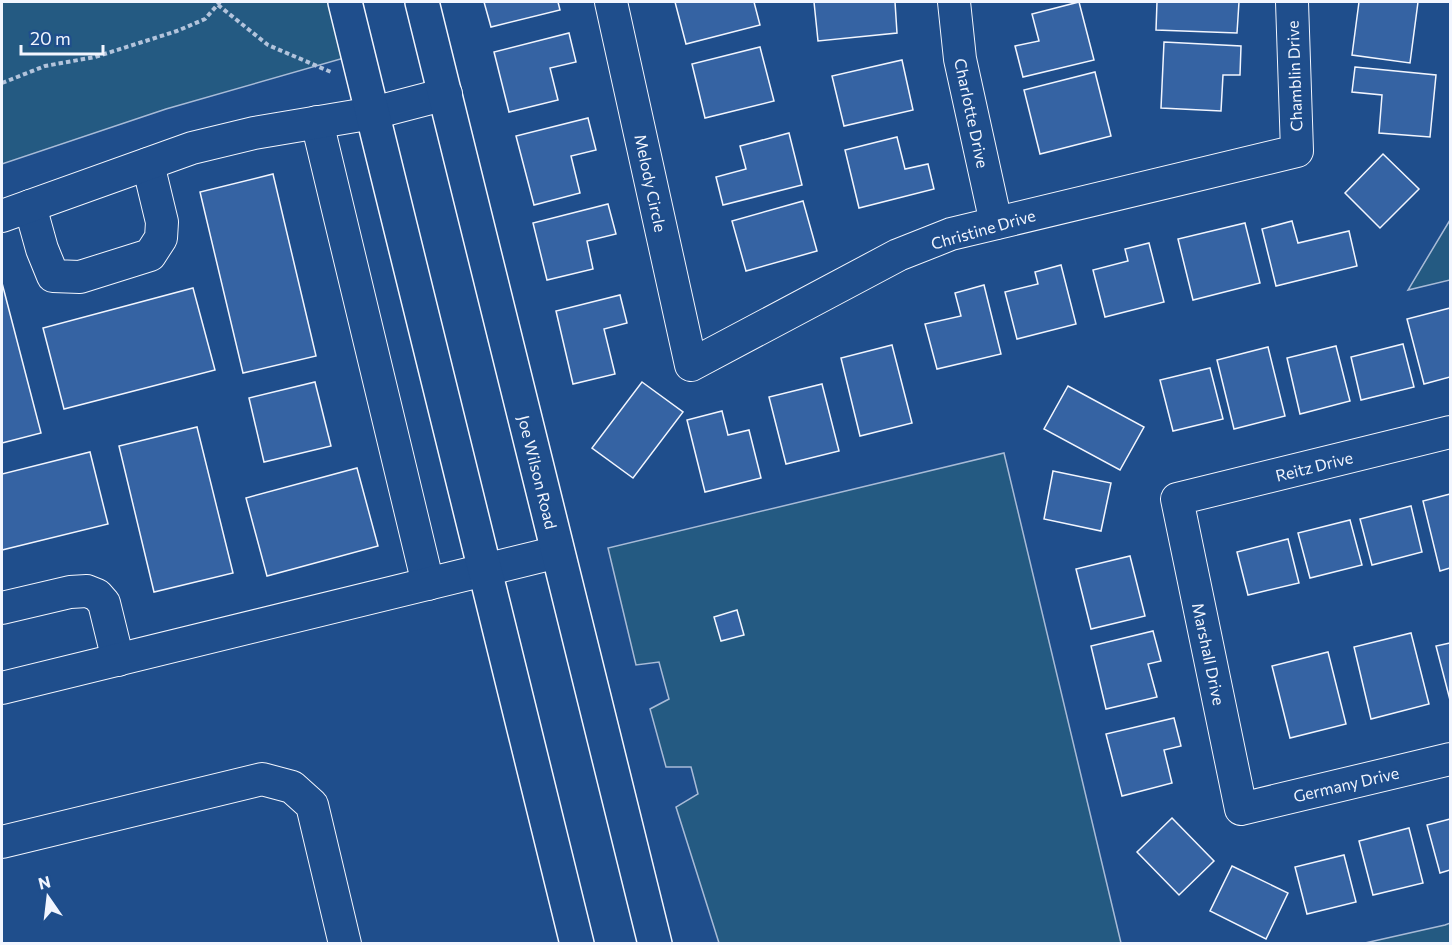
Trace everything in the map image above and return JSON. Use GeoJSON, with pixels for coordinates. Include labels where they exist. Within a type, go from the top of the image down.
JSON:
{"type":"FeatureCollection","features":[{"type":"Feature","properties":{"kind":"main road"},"geometry":{"type":"LineString","coordinates":[[345,2],[577,944]]}},
{"type":"Feature","properties":{"kind":"main road","name":"Joe Wilson Road"},"geometry":{"type":"LineString","coordinates":[[422,2],[654,944]]}},
{"type":"Feature","properties":{"kind":"street","name":"Melody Circle"},"geometry":{"type":"LineString","coordinates":[[611,2],[691,365]]}},
{"type":"Feature","properties":{"kind":"street","name":"Charlotte Drive"},"geometry":{"type":"LineString","coordinates":[[954,2],[960,59],[996,223]]}},
{"type":"Feature","properties":{"kind":"street","name":"Chamblin Drive"},"geometry":{"type":"LineString","coordinates":[[1292,2],[1297,152]]}},
{"type":"Feature","properties":{"kind":"street"},"geometry":{"type":"LineString","coordinates":[[148,164],[162,222],[161,238],[150,255],[80,277],[54,276],[42,249],[16,211],[192,148],[254,133],[373,112],[446,94]]}},
{"type":"Feature","properties":{"kind":"street"},"geometry":{"type":"LineString","coordinates":[[317,122],[428,584]]}},
{"type":"Feature","properties":{"kind":"street","name":"Christine Drive"},"geometry":{"type":"LineString","coordinates":[[691,365],[898,255],[951,234],[1297,152]]}},
{"type":"Feature","properties":{"kind":"street","name":"Reitz Drive"},"geometry":{"type":"LineString","coordinates":[[1177,500],[1450,432]]}},
{"type":"Feature","properties":{"kind":"street","name":"Marshall Drive"},"geometry":{"type":"LineString","coordinates":[[1177,500],[1241,809]]}},
{"type":"Feature","properties":{"kind":"street"},"geometry":{"type":"LineString","coordinates":[[2,688],[558,552]]}},
{"type":"Feature","properties":{"kind":"street"},"geometry":{"type":"LineString","coordinates":[[2,608],[70,592],[87,591],[97,595],[104,603],[118,660]]}},
{"type":"Feature","properties":{"kind":"street","name":"Germany Drive"},"geometry":{"type":"LineString","coordinates":[[1241,809],[1450,759]]}},
{"type":"Feature","properties":{"kind":"street"},"geometry":{"type":"LineString","coordinates":[[2,842],[262,779],[292,787],[312,805],[345,944]]}},
{"type":"Feature","properties":{"kind":"path"},"geometry":{"type":"LineString","coordinates":[[2,83],[45,66],[95,57],[177,31],[205,19],[219,3],[268,45],[337,75]]}},
{"type":"Feature","properties":{"kind":"shaded area"},"geometry":{"type":"Polygon","coordinates":[[[2,2],[330,2],[344,58],[166,109],[2,164],[2,2]]]}},
{"type":"Feature","properties":{"kind":"shaded area"},"geometry":{"type":"Polygon","coordinates":[[[1450,220],[1450,280],[1408,290],[1450,220]]]}},
{"type":"Feature","properties":{"kind":"shaded area"},"geometry":{"type":"Polygon","coordinates":[[[1004,453],[1121,943],[719,943],[676,807],[698,794],[691,767],[666,767],[650,709],[669,699],[659,662],[636,665],[608,548],[1004,453]]]}},
{"type":"Feature","properties":{"kind":"shaded area"},"geometry":{"type":"Polygon","coordinates":[[[1450,923],[1450,943],[1365,943],[1445,925],[1450,923]]]}},
{"type":"Feature","properties":{"kind":"building"},"geometry":{"type":"Polygon","coordinates":[[[484,2],[558,2],[560,10],[491,27],[484,2]]]}},
{"type":"Feature","properties":{"kind":"building"},"geometry":{"type":"Polygon","coordinates":[[[675,2],[754,2],[760,25],[686,44],[675,2]]]}},
{"type":"Feature","properties":{"kind":"building"},"geometry":{"type":"Polygon","coordinates":[[[814,2],[895,2],[897,33],[818,41],[814,2]]]}},
{"type":"Feature","properties":{"kind":"building"},"geometry":{"type":"Polygon","coordinates":[[[1079,2],[1094,60],[1023,77],[1015,46],[1039,41],[1032,14],[1079,2]]]}},
{"type":"Feature","properties":{"kind":"building"},"geometry":{"type":"Polygon","coordinates":[[[1157,2],[1239,2],[1237,33],[1156,30],[1157,2]]]}},
{"type":"Feature","properties":{"kind":"building"},"geometry":{"type":"Polygon","coordinates":[[[1359,2],[1418,2],[1410,63],[1352,55],[1359,2]]]}},
{"type":"Feature","properties":{"kind":"building"},"geometry":{"type":"Polygon","coordinates":[[[569,33],[576,62],[550,68],[558,100],[509,112],[494,52],[569,33]]]}},
{"type":"Feature","properties":{"kind":"building"},"geometry":{"type":"Polygon","coordinates":[[[1164,42],[1241,46],[1240,75],[1223,75],[1221,111],[1161,108],[1164,42]]]}},
{"type":"Feature","properties":{"kind":"building"},"geometry":{"type":"Polygon","coordinates":[[[760,47],[774,101],[705,118],[692,64],[760,47]]]}},
{"type":"Feature","properties":{"kind":"building"},"geometry":{"type":"Polygon","coordinates":[[[902,60],[913,110],[844,126],[832,76],[902,60]]]}},
{"type":"Feature","properties":{"kind":"building"},"geometry":{"type":"Polygon","coordinates":[[[1355,67],[1436,75],[1430,137],[1379,133],[1382,95],[1352,92],[1355,67]]]}},
{"type":"Feature","properties":{"kind":"building"},"geometry":{"type":"Polygon","coordinates":[[[1095,72],[1111,136],[1040,154],[1024,90],[1095,72]]]}},
{"type":"Feature","properties":{"kind":"building"},"geometry":{"type":"Polygon","coordinates":[[[588,118],[596,150],[571,156],[580,193],[534,205],[516,136],[588,118]]]}},
{"type":"Feature","properties":{"kind":"building"},"geometry":{"type":"Polygon","coordinates":[[[789,133],[802,185],[723,205],[716,177],[746,169],[740,146],[789,133]]]}},
{"type":"Feature","properties":{"kind":"building"},"geometry":{"type":"Polygon","coordinates":[[[897,137],[905,169],[928,164],[934,189],[859,208],[845,150],[897,137]]]}},
{"type":"Feature","properties":{"kind":"building"},"geometry":{"type":"Polygon","coordinates":[[[1383,154],[1419,189],[1380,228],[1345,193],[1383,154]]]}},
{"type":"Feature","properties":{"kind":"building"},"geometry":{"type":"Polygon","coordinates":[[[273,174],[316,356],[243,373],[200,192],[273,174]]]}},
{"type":"Feature","properties":{"kind":"building"},"geometry":{"type":"Polygon","coordinates":[[[803,201],[817,251],[746,271],[732,221],[803,201]]]}},
{"type":"Feature","properties":{"kind":"building"},"geometry":{"type":"Polygon","coordinates":[[[608,204],[616,234],[587,241],[593,269],[547,280],[533,223],[608,204]]]}},
{"type":"Feature","properties":{"kind":"building"},"geometry":{"type":"Polygon","coordinates":[[[1292,221],[1298,243],[1349,231],[1357,266],[1276,286],[1262,229],[1292,221]]]}},
{"type":"Feature","properties":{"kind":"building"},"geometry":{"type":"Polygon","coordinates":[[[1245,223],[1260,283],[1193,300],[1178,239],[1245,223]]]}},
{"type":"Feature","properties":{"kind":"building"},"geometry":{"type":"Polygon","coordinates":[[[1149,243],[1164,302],[1105,317],[1093,270],[1128,261],[1125,249],[1149,243]]]}},
{"type":"Feature","properties":{"kind":"building"},"geometry":{"type":"Polygon","coordinates":[[[1061,265],[1076,324],[1017,339],[1005,292],[1038,284],[1035,272],[1061,265]]]}},
{"type":"Feature","properties":{"kind":"building"},"geometry":{"type":"Polygon","coordinates":[[[2,283],[41,433],[2,443],[2,283]]]}},
{"type":"Feature","properties":{"kind":"building"},"geometry":{"type":"Polygon","coordinates":[[[984,285],[1001,354],[937,369],[925,324],[961,316],[955,293],[984,285]]]}},
{"type":"Feature","properties":{"kind":"building"},"geometry":{"type":"Polygon","coordinates":[[[193,288],[215,370],[64,409],[43,328],[193,288]]]}},
{"type":"Feature","properties":{"kind":"building"},"geometry":{"type":"Polygon","coordinates":[[[620,295],[627,323],[604,329],[615,374],[573,384],[556,311],[620,295]]]}},
{"type":"Feature","properties":{"kind":"building"},"geometry":{"type":"Polygon","coordinates":[[[1450,308],[1450,377],[1424,384],[1407,319],[1450,308]]]}},
{"type":"Feature","properties":{"kind":"building"},"geometry":{"type":"Polygon","coordinates":[[[1403,344],[1414,387],[1361,400],[1351,357],[1403,344]]]}},
{"type":"Feature","properties":{"kind":"building"},"geometry":{"type":"Polygon","coordinates":[[[892,345],[912,423],[860,436],[841,358],[892,345]]]}},
{"type":"Feature","properties":{"kind":"building"},"geometry":{"type":"Polygon","coordinates":[[[1336,346],[1350,401],[1300,414],[1287,358],[1336,346]]]}},
{"type":"Feature","properties":{"kind":"building"},"geometry":{"type":"Polygon","coordinates":[[[1268,347],[1285,416],[1234,429],[1217,360],[1268,347]]]}},
{"type":"Feature","properties":{"kind":"building"},"geometry":{"type":"Polygon","coordinates":[[[1210,368],[1223,419],[1173,431],[1160,380],[1210,368]]]}},
{"type":"Feature","properties":{"kind":"building"},"geometry":{"type":"Polygon","coordinates":[[[315,382],[331,446],[264,462],[249,398],[315,382]]]}},
{"type":"Feature","properties":{"kind":"building"},"geometry":{"type":"Polygon","coordinates":[[[642,382],[683,412],[633,478],[592,448],[642,382]]]}},
{"type":"Feature","properties":{"kind":"building"},"geometry":{"type":"Polygon","coordinates":[[[822,384],[839,451],[786,464],[769,397],[822,384]]]}},
{"type":"Feature","properties":{"kind":"building"},"geometry":{"type":"Polygon","coordinates":[[[1068,386],[1144,427],[1120,470],[1044,429],[1068,386]]]}},
{"type":"Feature","properties":{"kind":"building"},"geometry":{"type":"Polygon","coordinates":[[[722,411],[728,435],[749,430],[761,478],[705,492],[687,420],[722,411]]]}},
{"type":"Feature","properties":{"kind":"building"},"geometry":{"type":"Polygon","coordinates":[[[197,427],[233,573],[154,592],[119,446],[197,427]]]}},
{"type":"Feature","properties":{"kind":"building"},"geometry":{"type":"Polygon","coordinates":[[[90,452],[108,524],[2,550],[2,474],[90,452]]]}},
{"type":"Feature","properties":{"kind":"building"},"geometry":{"type":"Polygon","coordinates":[[[357,468],[378,546],[267,576],[246,498],[357,468]]]}},
{"type":"Feature","properties":{"kind":"building"},"geometry":{"type":"Polygon","coordinates":[[[1053,471],[1111,483],[1101,531],[1044,519],[1053,471]]]}},
{"type":"Feature","properties":{"kind":"building"},"geometry":{"type":"Polygon","coordinates":[[[1450,494],[1450,568],[1440,571],[1423,501],[1450,494]]]}},
{"type":"Feature","properties":{"kind":"building"},"geometry":{"type":"Polygon","coordinates":[[[1411,506],[1422,552],[1372,565],[1360,519],[1411,506]]]}},
{"type":"Feature","properties":{"kind":"building"},"geometry":{"type":"Polygon","coordinates":[[[1350,520],[1362,565],[1310,578],[1298,533],[1350,520]]]}},
{"type":"Feature","properties":{"kind":"building"},"geometry":{"type":"Polygon","coordinates":[[[1288,539],[1299,583],[1248,595],[1237,552],[1288,539]]]}},
{"type":"Feature","properties":{"kind":"building"},"geometry":{"type":"Polygon","coordinates":[[[1130,556],[1145,616],[1091,629],[1076,569],[1130,556]]]}},
{"type":"Feature","properties":{"kind":"building"},"geometry":{"type":"Polygon","coordinates":[[[737,610],[744,635],[721,641],[714,617],[737,610]]]}},
{"type":"Feature","properties":{"kind":"building"},"geometry":{"type":"Polygon","coordinates":[[[1153,631],[1161,661],[1148,664],[1157,697],[1106,709],[1091,646],[1153,631]]]}},
{"type":"Feature","properties":{"kind":"building"},"geometry":{"type":"Polygon","coordinates":[[[1411,633],[1429,704],[1371,719],[1354,647],[1411,633]]]}},
{"type":"Feature","properties":{"kind":"building"},"geometry":{"type":"Polygon","coordinates":[[[1450,643],[1450,700],[1436,646],[1450,643]]]}},
{"type":"Feature","properties":{"kind":"building"},"geometry":{"type":"Polygon","coordinates":[[[1328,652],[1346,724],[1290,738],[1272,666],[1328,652]]]}},
{"type":"Feature","properties":{"kind":"building"},"geometry":{"type":"Polygon","coordinates":[[[1174,718],[1181,746],[1164,750],[1172,783],[1122,796],[1106,734],[1174,718]]]}},
{"type":"Feature","properties":{"kind":"building"},"geometry":{"type":"Polygon","coordinates":[[[1172,818],[1214,861],[1179,895],[1137,852],[1172,818]]]}},
{"type":"Feature","properties":{"kind":"building"},"geometry":{"type":"Polygon","coordinates":[[[1450,819],[1450,870],[1440,873],[1427,825],[1450,819]]]}},
{"type":"Feature","properties":{"kind":"building"},"geometry":{"type":"Polygon","coordinates":[[[1409,828],[1423,883],[1373,895],[1359,841],[1409,828]]]}},
{"type":"Feature","properties":{"kind":"building"},"geometry":{"type":"Polygon","coordinates":[[[1344,855],[1356,902],[1307,914],[1295,867],[1344,855]]]}},
{"type":"Feature","properties":{"kind":"building"},"geometry":{"type":"Polygon","coordinates":[[[1232,866],[1288,893],[1266,939],[1210,911],[1232,866]]]}}]}
